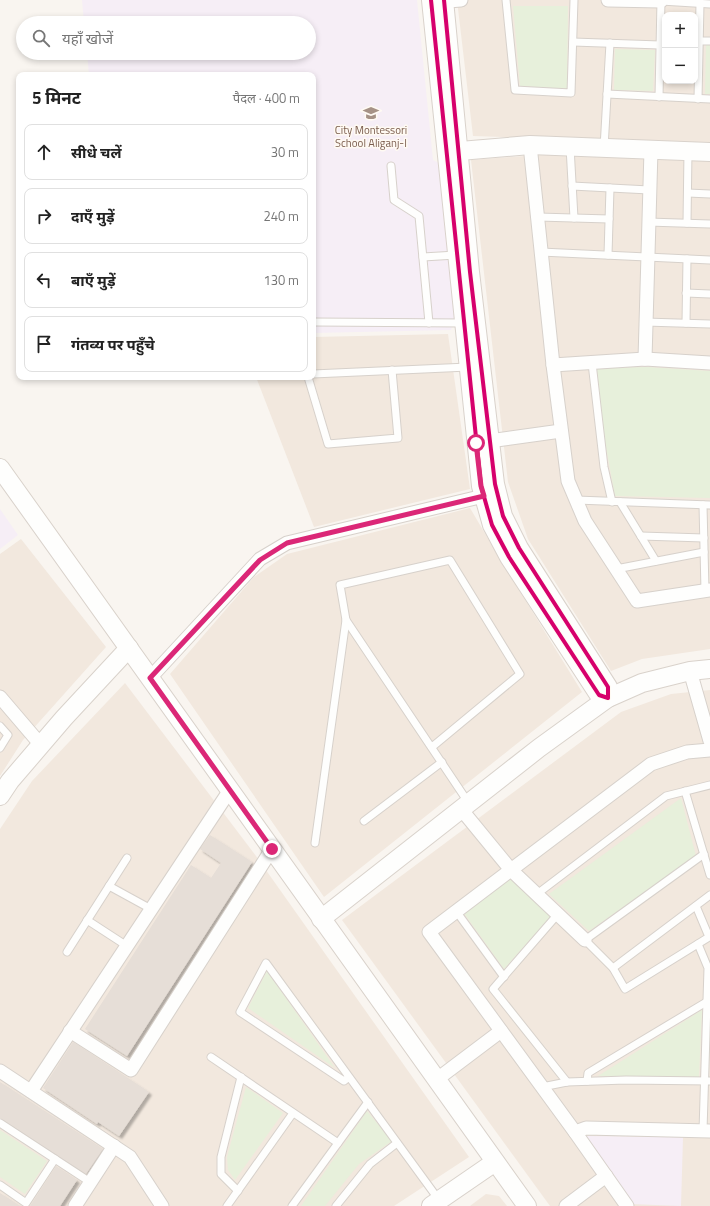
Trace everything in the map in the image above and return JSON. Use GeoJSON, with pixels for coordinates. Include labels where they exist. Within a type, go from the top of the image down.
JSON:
{"type":"FeatureCollection","features":[{"type":"Feature","properties":{"kind":"street"},"geometry":{"type":"LineString","coordinates":[[608,0],[661,0]]}},
{"type":"Feature","properties":{"kind":"street"},"geometry":{"type":"LineString","coordinates":[[443,1],[453,152],[457,254],[469,367],[483,442]]}},
{"type":"Feature","properties":{"kind":"street"},"geometry":{"type":"LineString","coordinates":[[453,152],[530,145],[710,152]]}},
{"type":"Feature","properties":{"kind":"street"},"geometry":{"type":"LineString","coordinates":[[530,145],[553,366],[568,481],[585,521],[637,601],[707,590]]}},
{"type":"Feature","properties":{"kind":"street"},"geometry":{"type":"LineString","coordinates":[[644,359],[650,150]]}},
{"type":"Feature","properties":{"kind":"street"},"geometry":{"type":"LineString","coordinates":[[453,152],[470,272],[483,442],[481,486],[490,495],[492,525],[509,557],[599,695],[608,698]]}},
{"type":"Feature","properties":{"kind":"street"},"geometry":{"type":"LineString","coordinates":[[553,366],[644,359],[710,363]]}},
{"type":"Feature","properties":{"kind":"street"},"geometry":{"type":"LineString","coordinates":[[483,442],[561,431]]}},
{"type":"Feature","properties":{"kind":"street"},"geometry":{"type":"LineString","coordinates":[[0,468],[527,1206]]}},
{"type":"Feature","properties":{"kind":"street"},"geometry":{"type":"LineString","coordinates":[[150,678],[260,560],[287,543],[490,495]]}},
{"type":"Feature","properties":{"kind":"street"},"geometry":{"type":"LineString","coordinates":[[0,796],[10,781],[41,745],[129,648]]}},
{"type":"Feature","properties":{"kind":"street"},"geometry":{"type":"LineString","coordinates":[[321,919],[539,748],[608,698],[642,683],[690,671],[710,670]]}},
{"type":"Feature","properties":{"kind":"street"},"geometry":{"type":"LineString","coordinates":[[690,671],[710,741]]}},
{"type":"Feature","properties":{"kind":"street"},"geometry":{"type":"LineString","coordinates":[[0,697],[41,745]]}},
{"type":"Feature","properties":{"kind":"street"},"geometry":{"type":"LineString","coordinates":[[627,1206],[429,932],[650,764],[687,752],[710,750]]}},
{"type":"Feature","properties":{"kind":"street"},"geometry":{"type":"LineString","coordinates":[[31,1091],[230,790]]}},
{"type":"Feature","properties":{"kind":"street"},"geometry":{"type":"LineString","coordinates":[[465,806],[511,870],[585,940]]}},
{"type":"Feature","properties":{"kind":"street"},"geometry":{"type":"LineString","coordinates":[[70,1031],[131,1070],[272,849]]}},
{"type":"Feature","properties":{"kind":"street"},"geometry":{"type":"LineString","coordinates":[[436,1080],[501,1031]]}},
{"type":"Feature","properties":{"kind":"street"},"geometry":{"type":"LineString","coordinates":[[0,1071],[130,1157],[162,1206]]}},
{"type":"Feature","properties":{"kind":"street"},"geometry":{"type":"LineString","coordinates":[[575,1132],[586,1128],[706,1131]]}},
{"type":"Feature","properties":{"kind":"street"},"geometry":{"type":"LineString","coordinates":[[74,1206],[114,1146]]}},
{"type":"Feature","properties":{"kind":"street"},"geometry":{"type":"LineString","coordinates":[[435,1203],[495,1162]]}},
{"type":"Feature","properties":{"kind":"street"},"geometry":{"type":"LineString","coordinates":[[566,1206],[606,1176]]}},
{"type":"Feature","properties":{"kind":"lane"},"geometry":{"type":"LineString","coordinates":[[506,0],[515,90],[572,93],[574,0]]}},
{"type":"Feature","properties":{"kind":"lane"},"geometry":{"type":"LineString","coordinates":[[659,97],[661,0],[710,4]]}},
{"type":"Feature","properties":{"kind":"lane"},"geometry":{"type":"LineString","coordinates":[[698,99],[700,3]]}},
{"type":"Feature","properties":{"kind":"lane"},"geometry":{"type":"LineString","coordinates":[[699,41],[710,41]]}},
{"type":"Feature","properties":{"kind":"lane"},"geometry":{"type":"LineString","coordinates":[[573,42],[660,45]]}},
{"type":"Feature","properties":{"kind":"lane"},"geometry":{"type":"LineString","coordinates":[[604,148],[610,43]]}},
{"type":"Feature","properties":{"kind":"lane"},"geometry":{"type":"LineString","coordinates":[[607,94],[710,99]]}},
{"type":"Feature","properties":{"kind":"lane"},"geometry":{"type":"LineString","coordinates":[[570,146],[574,218]]}},
{"type":"Feature","properties":{"kind":"lane"},"geometry":{"type":"LineString","coordinates":[[687,223],[688,151]]}},
{"type":"Feature","properties":{"kind":"lane"},"geometry":{"type":"LineString","coordinates":[[391,166],[394,200],[419,216],[429,323]]}},
{"type":"Feature","properties":{"kind":"lane"},"geometry":{"type":"LineString","coordinates":[[572,186],[649,190]]}},
{"type":"Feature","properties":{"kind":"lane"},"geometry":{"type":"LineString","coordinates":[[608,255],[610,188]]}},
{"type":"Feature","properties":{"kind":"lane"},"geometry":{"type":"LineString","coordinates":[[688,193],[710,194]]}},
{"type":"Feature","properties":{"kind":"lane"},"geometry":{"type":"LineString","coordinates":[[538,217],[609,219]]}},
{"type":"Feature","properties":{"kind":"lane"},"geometry":{"type":"LineString","coordinates":[[648,222],[710,224]]}},
{"type":"Feature","properties":{"kind":"lane"},"geometry":{"type":"LineString","coordinates":[[541,252],[710,260]]}},
{"type":"Feature","properties":{"kind":"lane"},"geometry":{"type":"LineString","coordinates":[[423,257],[457,254]]}},
{"type":"Feature","properties":{"kind":"lane"},"geometry":{"type":"LineString","coordinates":[[686,324],[687,259]]}},
{"type":"Feature","properties":{"kind":"lane"},"geometry":{"type":"LineString","coordinates":[[686,293],[710,294]]}},
{"type":"Feature","properties":{"kind":"lane"},"geometry":{"type":"LineString","coordinates":[[316,322],[464,323]]}},
{"type":"Feature","properties":{"kind":"lane"},"geometry":{"type":"LineString","coordinates":[[646,322],[710,324]]}},
{"type":"Feature","properties":{"kind":"lane"},"geometry":{"type":"LineString","coordinates":[[592,363],[604,467],[612,502]]}},
{"type":"Feature","properties":{"kind":"lane"},"geometry":{"type":"LineString","coordinates":[[316,374],[469,367]]}},
{"type":"Feature","properties":{"kind":"lane"},"geometry":{"type":"LineString","coordinates":[[309,380],[328,444],[398,438],[392,370]]}},
{"type":"Feature","properties":{"kind":"lane"},"geometry":{"type":"LineString","coordinates":[[576,500],[706,505],[704,552],[707,590]]}},
{"type":"Feature","properties":{"kind":"lane"},"geometry":{"type":"LineString","coordinates":[[620,502],[656,561]]}},
{"type":"Feature","properties":{"kind":"lane"},"geometry":{"type":"LineString","coordinates":[[641,536],[704,538]]}},
{"type":"Feature","properties":{"kind":"lane"},"geometry":{"type":"LineString","coordinates":[[616,569],[704,552]]}},
{"type":"Feature","properties":{"kind":"lane"},"geometry":{"type":"LineString","coordinates":[[315,843],[346,620],[340,586],[450,560],[520,674],[432,747]]}},
{"type":"Feature","properties":{"kind":"lane"},"geometry":{"type":"LineString","coordinates":[[346,620],[442,762],[465,806]]}},
{"type":"Feature","properties":{"kind":"lane"},"geometry":{"type":"LineString","coordinates":[[0,726],[8,735],[0,748]]}},
{"type":"Feature","properties":{"kind":"lane"},"geometry":{"type":"LineString","coordinates":[[364,821],[442,762]]}},
{"type":"Feature","properties":{"kind":"lane"},"geometry":{"type":"LineString","coordinates":[[536,894],[666,796],[710,785]]}},
{"type":"Feature","properties":{"kind":"lane"},"geometry":{"type":"LineString","coordinates":[[685,791],[710,875]]}},
{"type":"Feature","properties":{"kind":"lane"},"geometry":{"type":"LineString","coordinates":[[696,906],[709,937],[625,989],[613,968],[585,940],[704,854]]}},
{"type":"Feature","properties":{"kind":"lane"},"geometry":{"type":"LineString","coordinates":[[67,952],[127,858]]}},
{"type":"Feature","properties":{"kind":"lane"},"geometry":{"type":"LineString","coordinates":[[110,886],[151,909]]}},
{"type":"Feature","properties":{"kind":"lane"},"geometry":{"type":"LineString","coordinates":[[613,968],[710,895]]}},
{"type":"Feature","properties":{"kind":"lane"},"geometry":{"type":"LineString","coordinates":[[456,911],[504,977]]}},
{"type":"Feature","properties":{"kind":"lane"},"geometry":{"type":"LineString","coordinates":[[558,914],[493,989],[567,1082]]}},
{"type":"Feature","properties":{"kind":"lane"},"geometry":{"type":"LineString","coordinates":[[87,920],[127,946]]}},
{"type":"Feature","properties":{"kind":"lane"},"geometry":{"type":"LineString","coordinates":[[698,944],[708,968],[708,1081],[706,1131]]}},
{"type":"Feature","properties":{"kind":"lane"},"geometry":{"type":"LineString","coordinates":[[349,1077],[344,1081],[240,1012],[266,963],[397,1142],[435,1203]]}},
{"type":"Feature","properties":{"kind":"lane"},"geometry":{"type":"LineString","coordinates":[[587,1081],[588,1073],[708,1001]]}},
{"type":"Feature","properties":{"kind":"lane"},"geometry":{"type":"LineString","coordinates":[[211,1057],[338,1143]]}},
{"type":"Feature","properties":{"kind":"lane"},"geometry":{"type":"LineString","coordinates":[[238,1191],[221,1174],[221,1157],[241,1078]]}},
{"type":"Feature","properties":{"kind":"lane"},"geometry":{"type":"LineString","coordinates":[[542,1087],[567,1082],[587,1081],[708,1081]]}},
{"type":"Feature","properties":{"kind":"lane"},"geometry":{"type":"LineString","coordinates":[[292,1206],[368,1102]]}},
{"type":"Feature","properties":{"kind":"lane"},"geometry":{"type":"LineString","coordinates":[[227,1206],[293,1113]]}},
{"type":"Feature","properties":{"kind":"lane"},"geometry":{"type":"LineString","coordinates":[[0,1123],[90,1182]]}},
{"type":"Feature","properties":{"kind":"lane"},"geometry":{"type":"LineString","coordinates":[[336,1206],[370,1164],[397,1142]]}},
{"type":"Feature","properties":{"kind":"lane"},"geometry":{"type":"LineString","coordinates":[[0,1185],[26,1203],[55,1159]]}},
{"type":"Feature","properties":{"kind":"shaded area"},"geometry":{"type":"Polygon","coordinates":[[[82,0],[417,0],[433,160],[439,163],[455,315],[451,330],[316,333],[316,72],[89,72],[88,60],[316,60],[316,16],[83,16],[82,0]]]}},
{"type":"Feature","properties":{"kind":"shaded area"},"geometry":{"type":"Polygon","coordinates":[[[457,0],[710,0],[710,144],[473,136],[457,0]]]}},
{"type":"Feature","properties":{"kind":"shaded area"},"geometry":{"type":"Polygon","coordinates":[[[551,154],[710,161],[710,649],[642,659],[611,671],[528,539],[508,482],[471,160],[551,154]]]}},
{"type":"Feature","properties":{"kind":"shaded area"},"geometry":{"type":"Polygon","coordinates":[[[448,334],[470,489],[314,527],[257,380],[316,380],[316,337],[448,334]]]}},
{"type":"Feature","properties":{"kind":"shaded area"},"geometry":{"type":"Polygon","coordinates":[[[470,508],[582,692],[324,897],[170,674],[254,577],[287,554],[470,508]]]}},
{"type":"Feature","properties":{"kind":"shaded area"},"geometry":{"type":"Polygon","coordinates":[[[0,509],[18,535],[0,549],[0,509]]]}},
{"type":"Feature","properties":{"kind":"shaded area"},"geometry":{"type":"Polygon","coordinates":[[[21,539],[106,647],[23,740],[0,776],[0,554],[21,539]]]}},
{"type":"Feature","properties":{"kind":"shaded area"},"geometry":{"type":"Polygon","coordinates":[[[125,683],[256,856],[469,1157],[394,1206],[0,1206],[0,829],[32,781],[125,683]]]}},
{"type":"Feature","properties":{"kind":"shaded area"},"geometry":{"type":"Polygon","coordinates":[[[710,690],[710,1206],[550,1206],[342,920],[621,712],[671,694],[710,690]]]}},
{"type":"Feature","properties":{"kind":"shaded area"},"geometry":{"type":"Polygon","coordinates":[[[586,1136],[683,1137],[681,1206],[630,1204],[586,1136]]]}},
{"type":"Feature","properties":{"kind":"shaded area"},"geometry":{"type":"Polygon","coordinates":[[[486,1194],[499,1196],[507,1206],[470,1206],[486,1194]]]}},
{"type":"Feature","properties":{"kind":"green space"},"geometry":{"type":"Polygon","coordinates":[[[513,6],[568,6],[567,89],[520,86],[513,6]]]}},
{"type":"Feature","properties":{"kind":"green space"},"geometry":{"type":"Polygon","coordinates":[[[706,45],[710,45],[710,94],[705,94],[706,45]]]}},
{"type":"Feature","properties":{"kind":"green space"},"geometry":{"type":"Polygon","coordinates":[[[615,49],[655,50],[653,91],[614,90],[615,49]]]}},
{"type":"Feature","properties":{"kind":"green space"},"geometry":{"type":"Polygon","coordinates":[[[647,367],[710,371],[710,498],[615,496],[603,431],[596,368],[647,367]]]}},
{"type":"Feature","properties":{"kind":"green space"},"geometry":{"type":"Polygon","coordinates":[[[681,798],[696,856],[589,931],[549,894],[681,798]]]}},
{"type":"Feature","properties":{"kind":"green space"},"geometry":{"type":"Polygon","coordinates":[[[510,877],[551,916],[504,969],[463,912],[510,877]]]}},
{"type":"Feature","properties":{"kind":"green space"},"geometry":{"type":"Polygon","coordinates":[[[267,971],[335,1068],[248,1008],[267,971]]]}},
{"type":"Feature","properties":{"kind":"green space"},"geometry":{"type":"Polygon","coordinates":[[[702,1010],[699,1077],[598,1076],[702,1010]]]}},
{"type":"Feature","properties":{"kind":"green space"},"geometry":{"type":"Polygon","coordinates":[[[246,1087],[283,1113],[235,1180],[228,1170],[227,1157],[246,1087]]]}},
{"type":"Feature","properties":{"kind":"green space"},"geometry":{"type":"Polygon","coordinates":[[[367,1111],[392,1141],[359,1164],[325,1206],[301,1206],[367,1111]]]}},
{"type":"Feature","properties":{"kind":"green space"},"geometry":{"type":"Polygon","coordinates":[[[0,1130],[47,1161],[25,1194],[0,1177],[0,1130]]]}},
{"type":"Feature","properties":{"kind":"building"},"geometry":{"type":"Polygon","coordinates":[[[210,835],[252,862],[127,1056],[85,1029],[191,865],[211,878],[221,863],[200,849],[210,835]]]}},
{"type":"Feature","properties":{"kind":"building"},"geometry":{"type":"Polygon","coordinates":[[[73,1042],[149,1092],[119,1136],[98,1122],[97,1124],[43,1088],[73,1042]]]}},
{"type":"Feature","properties":{"kind":"building"},"geometry":{"type":"Polygon","coordinates":[[[0,1082],[103,1149],[86,1174],[0,1118],[0,1082]]]}},
{"type":"Feature","properties":{"kind":"building"},"geometry":{"type":"Polygon","coordinates":[[[56,1166],[77,1180],[60,1206],[30,1206],[56,1166]]]}},
{"type":"Feature","properties":{"kind":"building"},"geometry":{"type":"Polygon","coordinates":[[[0,1193],[20,1206],[0,1206],[0,1193]]]}},
{"type":"Feature","properties":{"kind":"cycle path"},"geometry":{"type":"LineString","coordinates":[[431,0],[481,486],[492,525],[509,557],[599,695],[608,698],[608,687],[519,548],[503,516],[495,484],[470,272],[444,0]]}},
{"type":"Feature","properties":{"kind":"place","name":"City Montessori School Aliganj-I"},"geometry":{"type":"Point","coordinates":[371,113]}},
{"type":"Feature","properties":{"kind":"route"},"geometry":{"type":"LineString","coordinates":[[272,849],[150,678],[260,560],[287,543],[484,496],[481,486],[476,443]]}}]}
